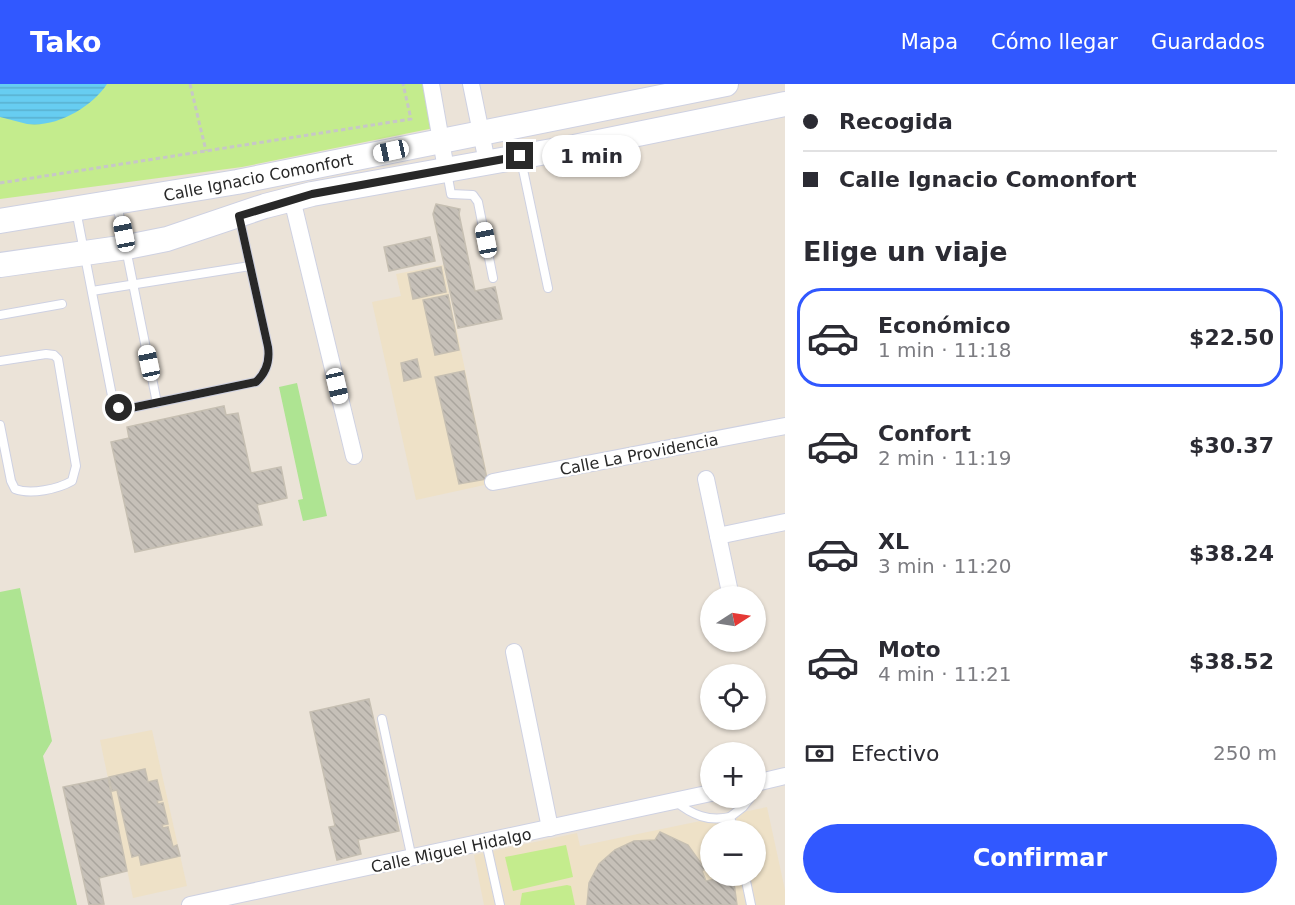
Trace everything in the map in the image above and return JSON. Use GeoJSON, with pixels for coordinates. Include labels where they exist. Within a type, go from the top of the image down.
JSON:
{"type":"FeatureCollection","features":[{"type":"Feature","properties":{"kind":"main road","name":"Calle Ignacio Comonfort"},"geometry":{"type":"LineString","coordinates":[[0,221],[117,204],[726,84]]}},
{"type":"Feature","properties":{"kind":"main road","name":"Calle Ignacio Comonfort"},"geometry":{"type":"LineString","coordinates":[[0,265],[85,254],[167,239],[292,199],[785,104]]}},
{"type":"Feature","properties":{"kind":"street"},"geometry":{"type":"LineString","coordinates":[[430,84],[446,169]]}},
{"type":"Feature","properties":{"kind":"street"},"geometry":{"type":"LineString","coordinates":[[471,84],[487,162]]}},
{"type":"Feature","properties":{"kind":"street"},"geometry":{"type":"LineString","coordinates":[[292,199],[354,456]]}},
{"type":"Feature","properties":{"kind":"street","name":"Calle La Providencia"},"geometry":{"type":"LineString","coordinates":[[493,482],[785,426]]}},
{"type":"Feature","properties":{"kind":"street"},"geometry":{"type":"LineString","coordinates":[[706,479],[729,586]]}},
{"type":"Feature","properties":{"kind":"street"},"geometry":{"type":"LineString","coordinates":[[718,536],[785,522]]}},
{"type":"Feature","properties":{"kind":"street"},"geometry":{"type":"LineString","coordinates":[[514,652],[550,828]]}},
{"type":"Feature","properties":{"kind":"street"},"geometry":{"type":"LineString","coordinates":[[766,781],[785,776]]}},
{"type":"Feature","properties":{"kind":"street","name":"Calle Miguel Hidalgo"},"geometry":{"type":"LineString","coordinates":[[190,905],[700,795]]}},
{"type":"Feature","properties":{"kind":"lane"},"geometry":{"type":"LineString","coordinates":[[520,156],[548,288]]}},
{"type":"Feature","properties":{"kind":"lane"},"geometry":{"type":"LineString","coordinates":[[446,169],[451,194],[473,195],[478,202],[493,278]]}},
{"type":"Feature","properties":{"kind":"lane"},"geometry":{"type":"LineString","coordinates":[[117,204],[157,403]]}},
{"type":"Feature","properties":{"kind":"lane"},"geometry":{"type":"LineString","coordinates":[[76,210],[115,406],[126,409],[256,382],[261,378],[269,359],[239,216]]}},
{"type":"Feature","properties":{"kind":"lane"},"geometry":{"type":"LineString","coordinates":[[92,291],[250,266]]}},
{"type":"Feature","properties":{"kind":"lane"},"geometry":{"type":"LineString","coordinates":[[0,315],[62,304]]}},
{"type":"Feature","properties":{"kind":"lane"},"geometry":{"type":"LineString","coordinates":[[0,361],[46,354],[54,355],[58,359],[76,466],[72,481],[65,485],[33,491],[15,489],[11,481],[0,425]]}},
{"type":"Feature","properties":{"kind":"lane"},"geometry":{"type":"LineString","coordinates":[[382,719],[412,859]]}},
{"type":"Feature","properties":{"kind":"lane"},"geometry":{"type":"LineString","coordinates":[[675,801],[684,809],[707,818],[730,817],[742,808]]}},
{"type":"Feature","properties":{"kind":"lane"},"geometry":{"type":"LineString","coordinates":[[486,842],[500,905]]}},
{"type":"Feature","properties":{"kind":"lane"},"geometry":{"type":"LineString","coordinates":[[747,886],[751,905]]}},
{"type":"Feature","properties":{"kind":"path"},"geometry":{"type":"LineString","coordinates":[[189,84],[206,151]]}},
{"type":"Feature","properties":{"kind":"path"},"geometry":{"type":"LineString","coordinates":[[0,183],[411,119],[403,84]]}},
{"type":"Feature","properties":{"kind":"shaded area"},"geometry":{"type":"Polygon","coordinates":[[[443,265],[489,484],[416,500],[372,302],[401,296],[396,274],[443,265]]]}},
{"type":"Feature","properties":{"kind":"shaded area"},"geometry":{"type":"Polygon","coordinates":[[[152,730],[187,886],[133,898],[100,740],[152,730]]]}},
{"type":"Feature","properties":{"kind":"shaded area"},"geometry":{"type":"Polygon","coordinates":[[[767,807],[785,890],[785,905],[484,905],[474,855],[577,833],[580,846],[700,821],[700,886],[766,886],[766,820],[705,820],[767,807]]]}},
{"type":"Feature","properties":{"kind":"green space"},"geometry":{"type":"Polygon","coordinates":[[[0,84],[424,84],[434,128],[242,167],[0,199],[0,84]]]}},
{"type":"Feature","properties":{"kind":"green space"},"geometry":{"type":"Polygon","coordinates":[[[297,383],[327,516],[303,521],[298,500],[303,499],[279,387],[297,383]]]}},
{"type":"Feature","properties":{"kind":"green space"},"geometry":{"type":"Polygon","coordinates":[[[20,588],[52,741],[43,756],[77,905],[0,905],[0,592],[20,588]]]}},
{"type":"Feature","properties":{"kind":"green space"},"geometry":{"type":"Polygon","coordinates":[[[566,845],[573,877],[513,891],[505,857],[566,845]]]}},
{"type":"Feature","properties":{"kind":"green space"},"geometry":{"type":"Polygon","coordinates":[[[571,886],[575,905],[520,905],[522,893],[571,886]]]}},
{"type":"Feature","properties":{"kind":"water"},"geometry":{"type":"Polygon","coordinates":[[[0,84],[107,84],[92,101],[72,114],[50,123],[27,124],[0,117],[0,84]]]}},
{"type":"Feature","properties":{"kind":"building"},"geometry":{"type":"Polygon","coordinates":[[[436,204],[460,209],[459,214],[475,291],[495,287],[502,319],[458,328],[433,214],[436,204]]]}},
{"type":"Feature","properties":{"kind":"building"},"geometry":{"type":"Polygon","coordinates":[[[430,237],[435,261],[389,271],[384,247],[430,237]]]}},
{"type":"Feature","properties":{"kind":"building"},"geometry":{"type":"Polygon","coordinates":[[[441,267],[446,292],[413,299],[408,274],[441,267]]]}},
{"type":"Feature","properties":{"kind":"building"},"geometry":{"type":"Polygon","coordinates":[[[448,295],[459,350],[435,355],[423,300],[448,295]]]}},
{"type":"Feature","properties":{"kind":"building"},"geometry":{"type":"Polygon","coordinates":[[[417,359],[421,377],[404,381],[401,363],[417,359]]]}},
{"type":"Feature","properties":{"kind":"building"},"geometry":{"type":"Polygon","coordinates":[[[464,371],[487,479],[459,484],[435,377],[464,371]]]}},
{"type":"Feature","properties":{"kind":"building"},"geometry":{"type":"Polygon","coordinates":[[[224,406],[226,415],[238,413],[251,473],[281,467],[287,498],[257,505],[262,525],[135,552],[111,442],[129,438],[127,427],[224,406]]]}},
{"type":"Feature","properties":{"kind":"building"},"geometry":{"type":"Polygon","coordinates":[[[369,699],[399,831],[358,840],[361,854],[337,860],[329,827],[335,826],[310,712],[369,699]]]}},
{"type":"Feature","properties":{"kind":"building"},"geometry":{"type":"Polygon","coordinates":[[[145,769],[148,782],[157,780],[162,800],[157,801],[158,804],[163,803],[168,824],[162,825],[163,828],[168,827],[173,847],[177,845],[180,856],[141,865],[139,855],[132,857],[117,790],[112,791],[109,777],[145,769]]]}},
{"type":"Feature","properties":{"kind":"building"},"geometry":{"type":"Polygon","coordinates":[[[108,778],[127,871],[99,878],[104,904],[89,905],[63,787],[108,778]]]}},
{"type":"Feature","properties":{"kind":"building"},"geometry":{"type":"Polygon","coordinates":[[[660,832],[688,845],[700,862],[700,886],[734,886],[737,905],[587,905],[589,883],[599,864],[615,850],[634,841],[655,840],[660,832]]]}},
{"type":"Feature","properties":{"kind":"route"},"geometry":{"type":"LineString","coordinates":[[119,408],[126,409],[256,382],[261,378],[269,359],[268,347],[239,216],[265,206],[312,194],[520,156]]}}]}
